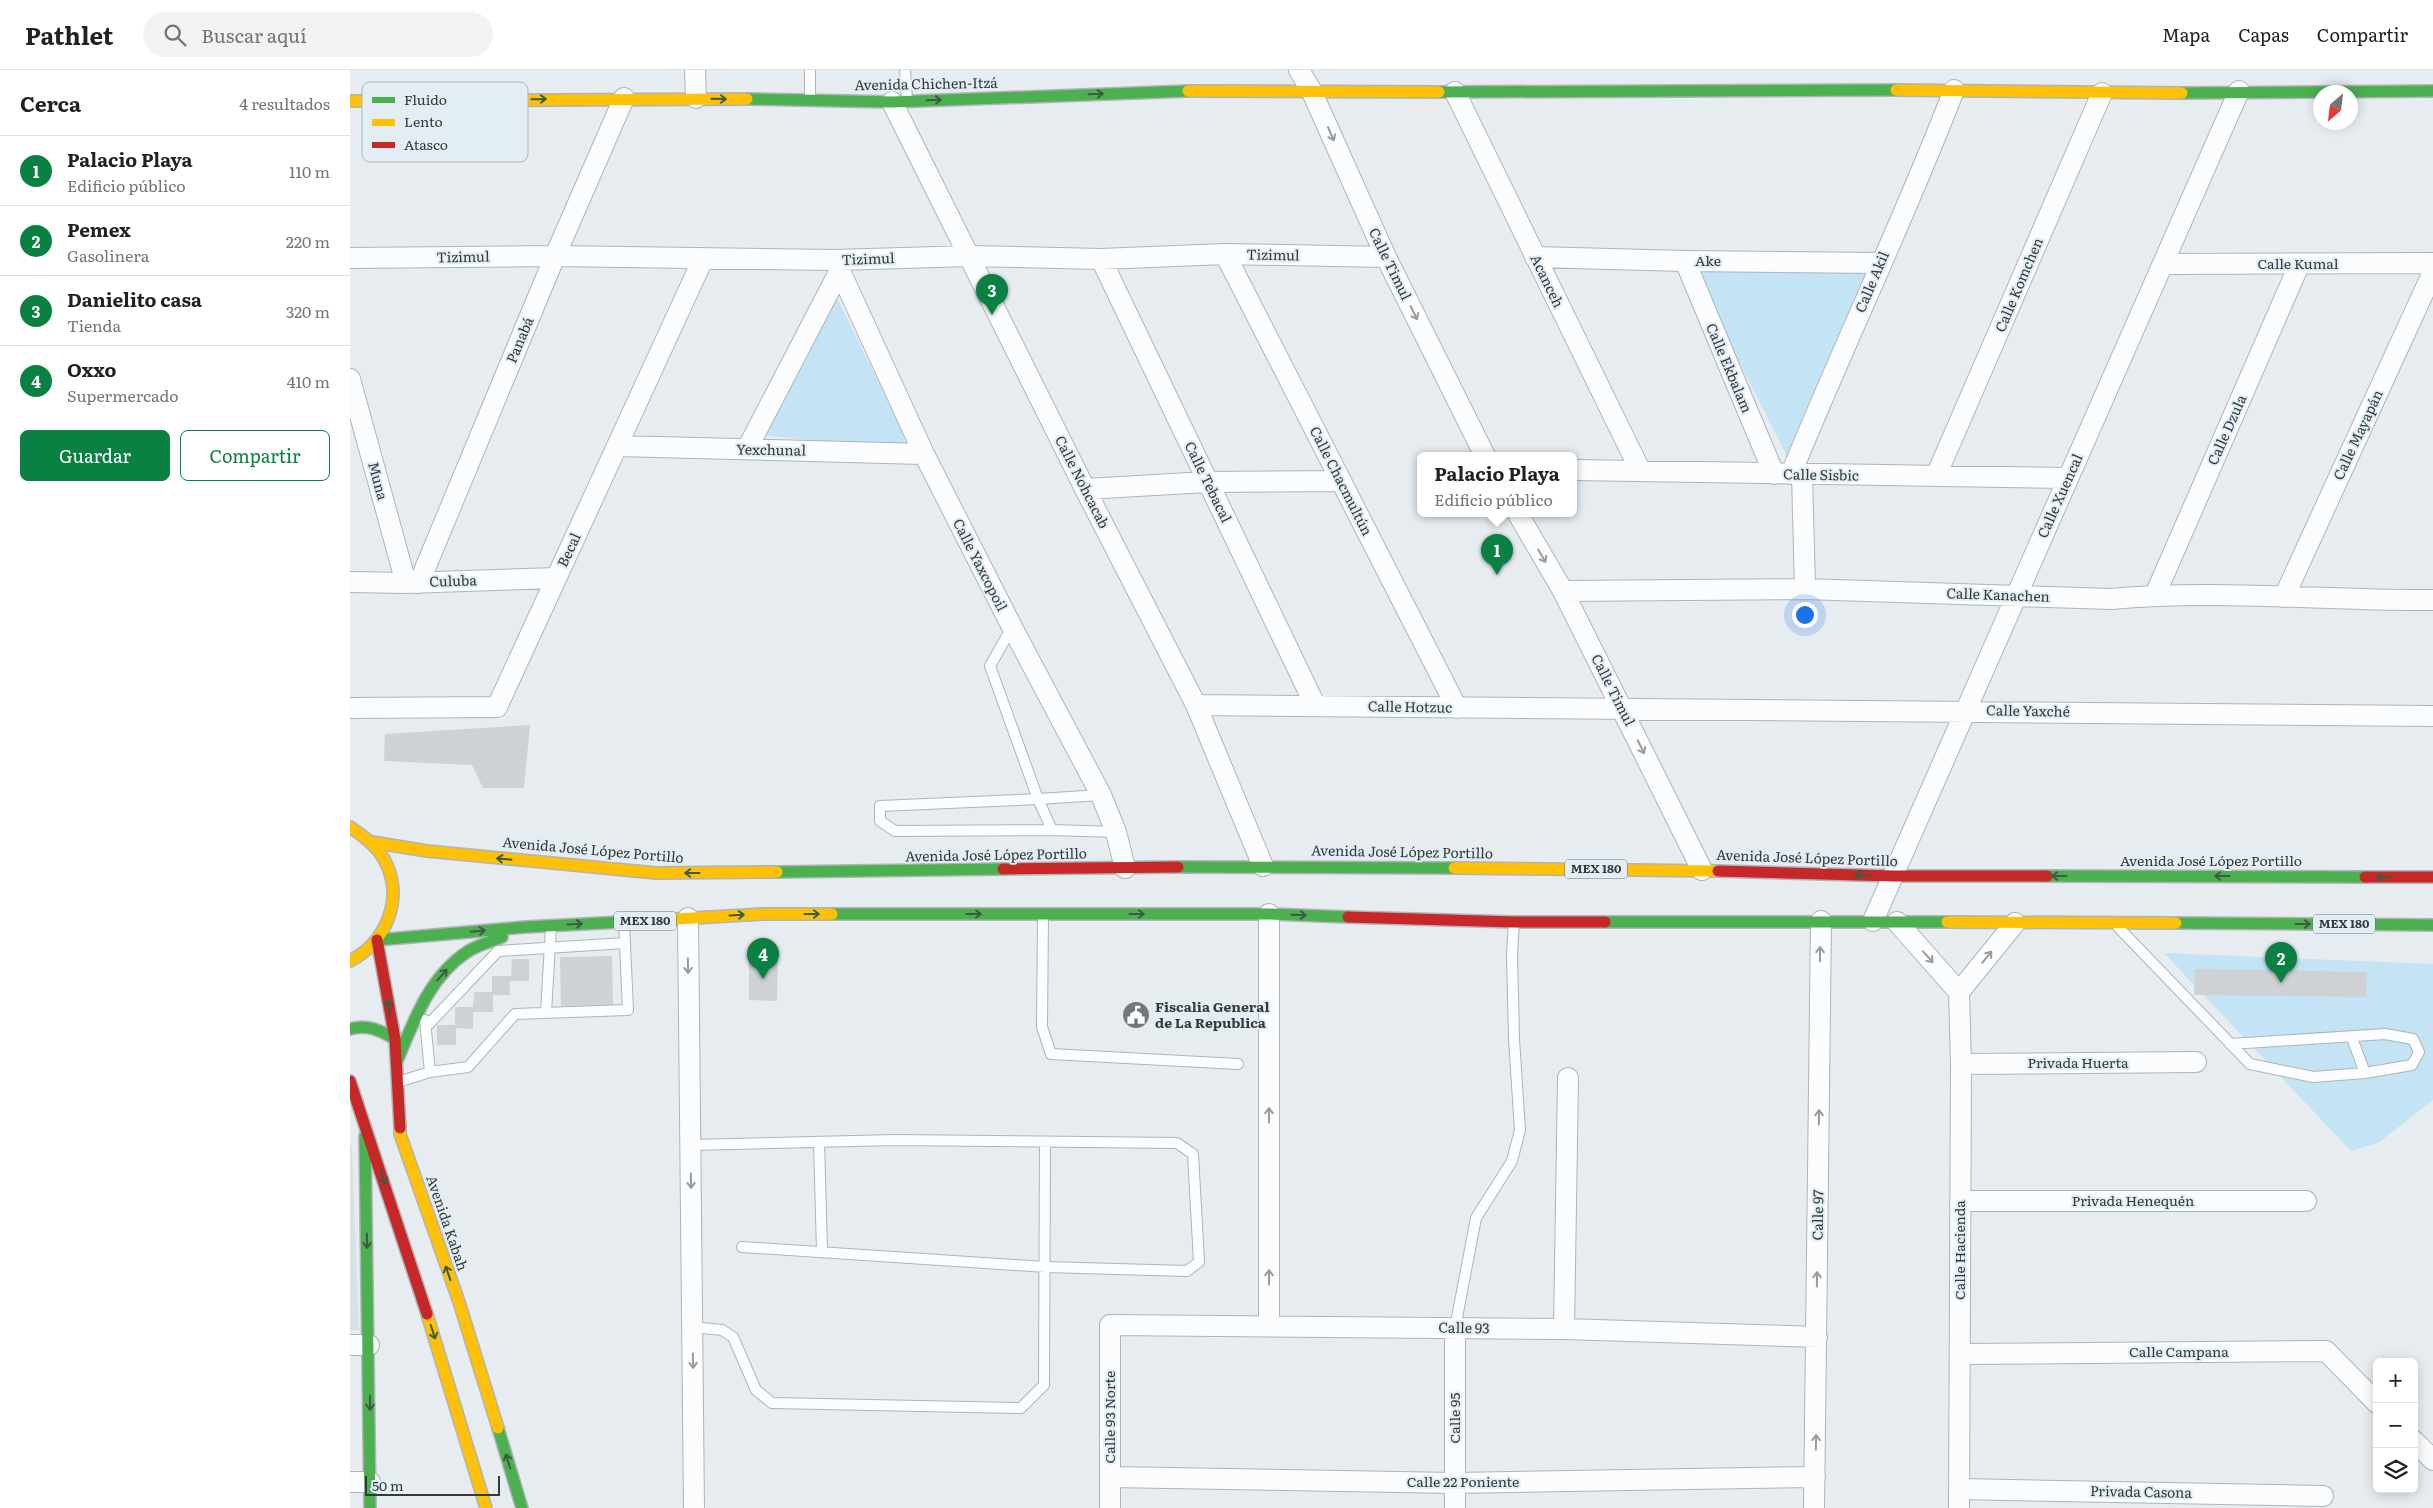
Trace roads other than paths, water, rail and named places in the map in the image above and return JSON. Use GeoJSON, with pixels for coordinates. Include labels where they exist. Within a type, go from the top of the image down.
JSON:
{"type":"FeatureCollection","features":[{"type":"Feature","properties":{"kind":"main road"},"geometry":{"type":"LineString","coordinates":[[1259,90],[1260,78]]}},
{"type":"Feature","properties":{"kind":"main road","name":"Avenida Chichen-Itzá"},"geometry":{"type":"LineString","coordinates":[[528,99],[696,98],[899,102],[1259,90],[1454,92],[1954,90],[2102,94],[2241,84],[2433,91]]}},
{"type":"Feature","properties":{"kind":"main road"},"geometry":{"type":"LineString","coordinates":[[350,827],[372,842],[385,861],[392,883],[392,906],[388,922],[377,940],[356,959],[350,961]]}},
{"type":"Feature","properties":{"kind":"main road","name":"Avenida José López Portillo"},"geometry":{"type":"LineString","coordinates":[[372,842],[427,851],[656,873],[1263,866],[1702,870],[1893,876],[2433,877]]}},
{"type":"Feature","properties":{"kind":"main road","name":"MEX 180"},"geometry":{"type":"LineString","coordinates":[[377,940],[526,927],[763,914],[1269,914],[1514,922],[1873,921],[2433,924]]}},
{"type":"Feature","properties":{"kind":"main road"},"geometry":{"type":"LineString","coordinates":[[396,1064],[423,1001],[450,965],[467,952],[496,946],[526,927]]}},
{"type":"Feature","properties":{"kind":"main road","name":"Avenida Kabah"},"geometry":{"type":"LineString","coordinates":[[377,940],[395,1039],[400,1134],[459,1302],[522,1508]]}},
{"type":"Feature","properties":{"kind":"main road"},"geometry":{"type":"LineString","coordinates":[[350,1029],[360,1025],[370,1027],[395,1039]]}},
{"type":"Feature","properties":{"kind":"main road"},"geometry":{"type":"LineString","coordinates":[[350,1081],[440,1352],[486,1508]]}},
{"type":"Feature","properties":{"kind":"main road"},"geometry":{"type":"LineString","coordinates":[[365,1122],[360,1345],[370,1482],[370,1508]]}},
{"type":"Feature","properties":{"kind":"street"},"geometry":{"type":"LineString","coordinates":[[695,70],[696,98]]}},
{"type":"Feature","properties":{"kind":"street","name":"Calle Timul"},"geometry":{"type":"LineString","coordinates":[[1299,70],[1311,90],[1386,257],[1483,452]]}},
{"type":"Feature","properties":{"kind":"street","name":"Calle Xuencal"},"geometry":{"type":"LineString","coordinates":[[1873,921],[2241,84]]}},
{"type":"Feature","properties":{"kind":"street","name":"Calle Akil"},"geometry":{"type":"LineString","coordinates":[[1789,474],[1880,263],[1921,175],[1954,90]]}},
{"type":"Feature","properties":{"kind":"street","name":"Acanceh"},"geometry":{"type":"LineString","coordinates":[[1454,92],[1640,470]]}},
{"type":"Feature","properties":{"kind":"street","name":"Calle Komchen"},"geometry":{"type":"LineString","coordinates":[[1936,476],[2102,94]]}},
{"type":"Feature","properties":{"kind":"street","name":"Panabá"},"geometry":{"type":"LineString","coordinates":[[413,583],[624,98]]}},
{"type":"Feature","properties":{"kind":"street","name":"Calle Nohcacab"},"geometry":{"type":"LineString","coordinates":[[899,102],[970,256],[1085,489],[1196,705],[1263,866]]}},
{"type":"Feature","properties":{"kind":"street","name":"Tizimul"},"geometry":{"type":"LineString","coordinates":[[350,258],[555,256],[703,259],[837,266],[970,256],[1101,259],[1225,254],[1386,257]]}},
{"type":"Feature","properties":{"kind":"street","name":"Calle Chacmultún"},"geometry":{"type":"LineString","coordinates":[[1225,254],[1457,708]]}},
{"type":"Feature","properties":{"kind":"street","name":"Ake"},"geometry":{"type":"LineString","coordinates":[[1535,257],[1880,263]]}},
{"type":"Feature","properties":{"kind":"street","name":"Becal"},"geometry":{"type":"LineString","coordinates":[[350,708],[497,707],[703,259]]}},
{"type":"Feature","properties":{"kind":"street","name":"Calle Tebacal"},"geometry":{"type":"LineString","coordinates":[[1101,259],[1315,705]]}},
{"type":"Feature","properties":{"kind":"street","name":"Calle Ekbalam"},"geometry":{"type":"LineString","coordinates":[[1685,261],[1789,474]]}},
{"type":"Feature","properties":{"kind":"street","name":"Calle Kumal"},"geometry":{"type":"LineString","coordinates":[[2163,264],[2299,265],[2433,263]]}},
{"type":"Feature","properties":{"kind":"street","name":"Calle Dzula"},"geometry":{"type":"LineString","coordinates":[[2155,595],[2299,265]]}},
{"type":"Feature","properties":{"kind":"street"},"geometry":{"type":"LineString","coordinates":[[747,449],[837,266]]}},
{"type":"Feature","properties":{"kind":"street","name":"Calle Yaxcopoil"},"geometry":{"type":"LineString","coordinates":[[837,266],[924,454],[1012,627],[1101,795],[1116,832],[1125,868]]}},
{"type":"Feature","properties":{"kind":"street","name":"Calle Mayapán"},"geometry":{"type":"LineString","coordinates":[[2284,597],[2433,272]]}},
{"type":"Feature","properties":{"kind":"street","name":"Muna"},"geometry":{"type":"LineString","coordinates":[[350,379],[413,583]]}},
{"type":"Feature","properties":{"kind":"street","name":"Yexchunal"},"geometry":{"type":"LineString","coordinates":[[618,446],[924,454]]}},
{"type":"Feature","properties":{"kind":"street","name":"Calle Sisbic"},"geometry":{"type":"LineString","coordinates":[[1577,470],[2068,478]]}},
{"type":"Feature","properties":{"kind":"street"},"geometry":{"type":"LineString","coordinates":[[1789,474],[1806,589]]}},
{"type":"Feature","properties":{"kind":"street"},"geometry":{"type":"LineString","coordinates":[[1085,489],[1207,482],[1341,481]]}},
{"type":"Feature","properties":{"kind":"street","name":"Calle Timul"},"geometry":{"type":"LineString","coordinates":[[1520,517],[1563,591],[1702,870]]}},
{"type":"Feature","properties":{"kind":"street","name":"Culuba"},"geometry":{"type":"LineString","coordinates":[[350,582],[413,583],[556,578]]}},
{"type":"Feature","properties":{"kind":"street","name":"Calle Kanachen"},"geometry":{"type":"LineString","coordinates":[[1563,591],[1806,589],[2111,599],[2155,595],[2284,597],[2369,601],[2433,600]]}},
{"type":"Feature","properties":{"kind":"street","name":"Calle Hotzuc"},"geometry":{"type":"LineString","coordinates":[[1196,705],[1623,710]]}},
{"type":"Feature","properties":{"kind":"street","name":"Calle Yaxché"},"geometry":{"type":"LineString","coordinates":[[1623,710],[1966,711],[2433,716]]}},
{"type":"Feature","properties":{"kind":"street"},"geometry":{"type":"LineString","coordinates":[[1269,914],[1269,1326]]}},
{"type":"Feature","properties":{"kind":"street"},"geometry":{"type":"LineString","coordinates":[[688,918],[694,1508]]}},
{"type":"Feature","properties":{"kind":"street","name":"Calle 97"},"geometry":{"type":"LineString","coordinates":[[1814,1508],[1816,1477],[1820,921]]}},
{"type":"Feature","properties":{"kind":"street"},"geometry":{"type":"LineString","coordinates":[[1897,922],[1959,992],[2015,923]]}},
{"type":"Feature","properties":{"kind":"street","name":"Calle Hacienda"},"geometry":{"type":"LineString","coordinates":[[1959,992],[1961,1064],[1959,1498]]}},
{"type":"Feature","properties":{"kind":"street","name":"Privada Huerta"},"geometry":{"type":"LineString","coordinates":[[1961,1064],[2196,1062]]}},
{"type":"Feature","properties":{"kind":"street"},"geometry":{"type":"LineString","coordinates":[[1564,1329],[1568,1078]]}},
{"type":"Feature","properties":{"kind":"street","name":"Privada Henequén"},"geometry":{"type":"LineString","coordinates":[[1960,1201],[2306,1200]]}},
{"type":"Feature","properties":{"kind":"street","name":"Calle 93"},"geometry":{"type":"LineString","coordinates":[[1110,1325],[1564,1329],[1817,1337]]}},
{"type":"Feature","properties":{"kind":"street","name":"Calle 93 Norte"},"geometry":{"type":"LineString","coordinates":[[1110,1325],[1110,1508]]}},
{"type":"Feature","properties":{"kind":"street","name":"Calle 95"},"geometry":{"type":"LineString","coordinates":[[1455,1508],[1456,1328]]}},
{"type":"Feature","properties":{"kind":"street","name":"Calle Campana"},"geometry":{"type":"LineString","coordinates":[[1960,1354],[2326,1351],[2373,1398]]}},
{"type":"Feature","properties":{"kind":"street"},"geometry":{"type":"LineString","coordinates":[[2418,1445],[2433,1460]]}},
{"type":"Feature","properties":{"kind":"street","name":"Calle 22 Poniente"},"geometry":{"type":"LineString","coordinates":[[1110,1477],[1455,1483],[1816,1477]]}},
{"type":"Feature","properties":{"kind":"street"},"geometry":{"type":"LineString","coordinates":[[350,1482],[370,1482]]}},
{"type":"Feature","properties":{"kind":"street","name":"Privada Casona"},"geometry":{"type":"LineString","coordinates":[[1959,1498],[2323,1496]]}},
{"type":"Feature","properties":{"kind":"lane"},"geometry":{"type":"LineString","coordinates":[[810,70],[810,100]]}},
{"type":"Feature","properties":{"kind":"lane"},"geometry":{"type":"LineString","coordinates":[[899,102],[905,70]]}},
{"type":"Feature","properties":{"kind":"lane"},"geometry":{"type":"LineString","coordinates":[[1012,627],[990,666],[1038,799],[1052,830]]}},
{"type":"Feature","properties":{"kind":"lane"},"geometry":{"type":"LineString","coordinates":[[1101,795],[880,806],[880,821],[895,831],[1052,830],[1116,832]]}},
{"type":"Feature","properties":{"kind":"lane"},"geometry":{"type":"LineString","coordinates":[[1043,914],[1042,1027],[1050,1054],[1238,1064]]}},
{"type":"Feature","properties":{"kind":"lane"},"geometry":{"type":"LineString","coordinates":[[397,1083],[430,1072],[468,1067],[515,1014],[628,1010],[624,922]]}},
{"type":"Feature","properties":{"kind":"lane"},"geometry":{"type":"LineString","coordinates":[[1456,1328],[1476,1218],[1512,1161],[1520,1130],[1514,1039],[1512,953],[1514,922]]}},
{"type":"Feature","properties":{"kind":"lane"},"geometry":{"type":"LineString","coordinates":[[2113,923],[2230,1044],[2250,1064],[2313,1077],[2365,1073],[2412,1066],[2419,1052],[2413,1039],[2385,1034],[2352,1038],[2230,1044]]}},
{"type":"Feature","properties":{"kind":"lane"},"geometry":{"type":"LineString","coordinates":[[546,1013],[551,926]]}},
{"type":"Feature","properties":{"kind":"lane"},"geometry":{"type":"LineString","coordinates":[[426,1027],[496,946],[550,948],[625,944]]}},
{"type":"Feature","properties":{"kind":"lane"},"geometry":{"type":"LineString","coordinates":[[423,1001],[430,1072]]}},
{"type":"Feature","properties":{"kind":"lane"},"geometry":{"type":"LineString","coordinates":[[2352,1038],[2365,1073]]}},
{"type":"Feature","properties":{"kind":"lane"},"geometry":{"type":"LineString","coordinates":[[690,1145],[895,1140],[1177,1143],[1193,1154],[1199,1262],[1187,1271],[1046,1267],[742,1247]]}},
{"type":"Feature","properties":{"kind":"lane"},"geometry":{"type":"LineString","coordinates":[[819,1142],[822,1251]]}},
{"type":"Feature","properties":{"kind":"lane"},"geometry":{"type":"LineString","coordinates":[[692,1327],[722,1330],[733,1337],[756,1390],[772,1403],[1021,1408],[1044,1385],[1046,1267],[1045,1142]]}},
{"type":"Feature","properties":{"kind":"place","name":"Danielito casa"},"geometry":{"type":"Point","coordinates":[992,315]}},
{"type":"Feature","properties":{"kind":"place","name":"Palacio Playa"},"geometry":{"type":"Point","coordinates":[1497,575]}},
{"type":"Feature","properties":{"kind":"place","name":"Oxxo"},"geometry":{"type":"Point","coordinates":[763,979]}},
{"type":"Feature","properties":{"kind":"place","name":"Pemex"},"geometry":{"type":"Point","coordinates":[2281,983]}},
{"type":"Feature","properties":{"kind":"place","name":"Fiscalia General de La Republica"},"geometry":{"type":"Point","coordinates":[1136,1015]}}]}
